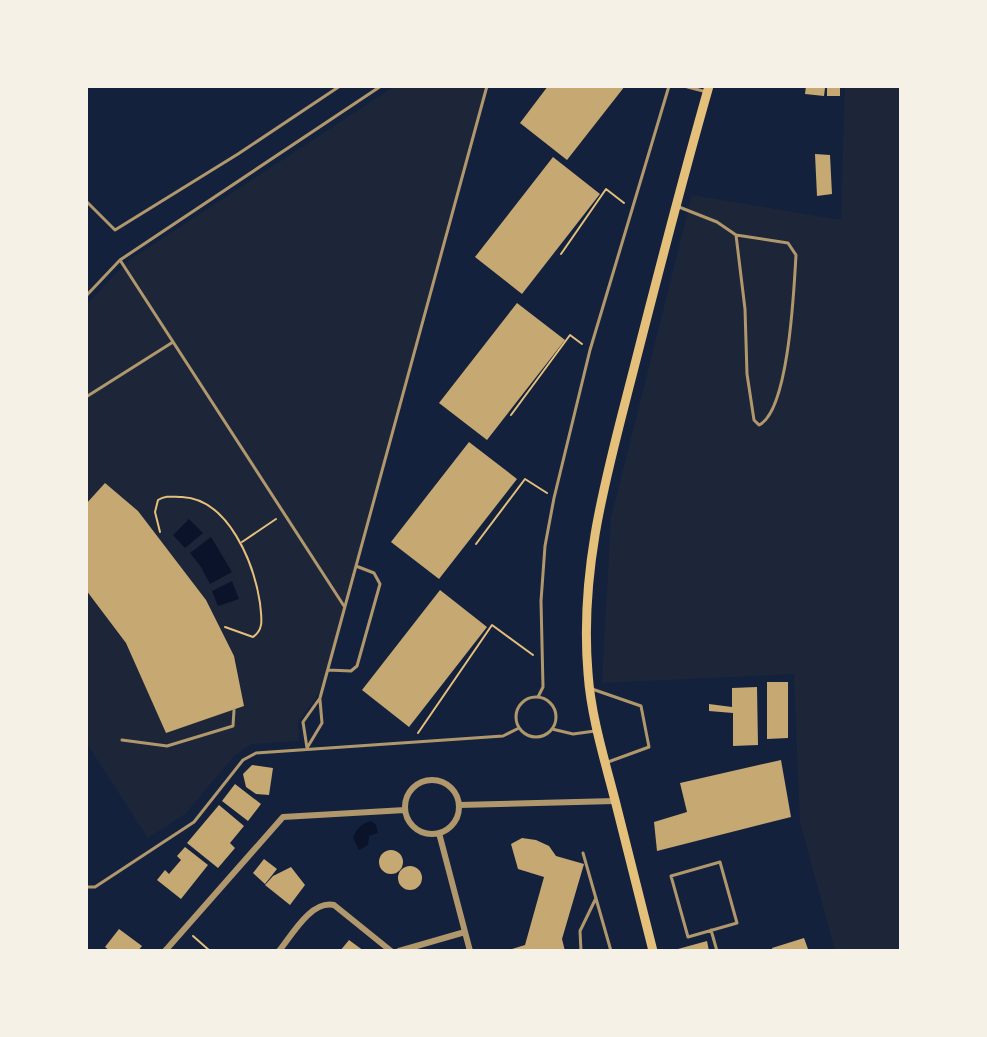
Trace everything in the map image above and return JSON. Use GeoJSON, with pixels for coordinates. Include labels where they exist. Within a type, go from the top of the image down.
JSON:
{"type":"FeatureCollection","features":[{"type":"Feature","properties":{"kind":"main road"},"geometry":{"type":"LineString","coordinates":[[653,951],[597,731],[590,688],[587,626],[593,536],[676,205],[709,89]]}},
{"type":"Feature","properties":{"kind":"street"},"geometry":{"type":"LineString","coordinates":[[434,780],[450,788],[459,805],[454,822],[439,833],[431,834],[416,830],[405,810],[410,792],[424,781],[434,780]]}},
{"type":"Feature","properties":{"kind":"street"},"geometry":{"type":"LineString","coordinates":[[459,805],[615,801]]}},
{"type":"Feature","properties":{"kind":"street"},"geometry":{"type":"LineString","coordinates":[[165,951],[283,817],[405,810]]}},
{"type":"Feature","properties":{"kind":"street"},"geometry":{"type":"LineString","coordinates":[[439,833],[470,951]]}},
{"type":"Feature","properties":{"kind":"street"},"geometry":{"type":"LineString","coordinates":[[279,951],[316,907],[326,903],[334,905],[391,951]]}},
{"type":"Feature","properties":{"kind":"street"},"geometry":{"type":"LineString","coordinates":[[399,951],[465,932]]}},
{"type":"Feature","properties":{"kind":"lane"},"geometry":{"type":"LineString","coordinates":[[86,201],[115,230],[229,160],[340,86]]}},
{"type":"Feature","properties":{"kind":"lane"},"geometry":{"type":"LineString","coordinates":[[86,296],[120,260],[381,86]]}},
{"type":"Feature","properties":{"kind":"lane"},"geometry":{"type":"LineString","coordinates":[[307,748],[303,722],[320,698],[487,86]]}},
{"type":"Feature","properties":{"kind":"lane"},"geometry":{"type":"LineString","coordinates":[[538,697],[543,687],[541,601],[545,546],[554,498],[590,350],[669,86]]}},
{"type":"Feature","properties":{"kind":"lane"},"geometry":{"type":"LineString","coordinates":[[684,86],[709,89]]}},
{"type":"Feature","properties":{"kind":"lane"},"geometry":{"type":"LineString","coordinates":[[676,205],[717,222],[736,235],[788,243],[796,255],[785,366],[774,406],[766,421],[759,425],[754,420],[747,374],[745,309],[736,235]]}},
{"type":"Feature","properties":{"kind":"lane"},"geometry":{"type":"LineString","coordinates":[[120,260],[345,607]]}},
{"type":"Feature","properties":{"kind":"lane"},"geometry":{"type":"LineString","coordinates":[[86,397],[173,342]]}},
{"type":"Feature","properties":{"kind":"lane"},"geometry":{"type":"LineString","coordinates":[[328,670],[351,671],[357,666],[380,584],[374,573],[356,566]]}},
{"type":"Feature","properties":{"kind":"lane"},"geometry":{"type":"LineString","coordinates":[[590,688],[641,706],[649,747],[605,763]]}},
{"type":"Feature","properties":{"kind":"lane"},"geometry":{"type":"LineString","coordinates":[[538,697],[553,706],[556,718],[552,729],[535,737],[529,736],[516,722],[517,709],[526,700],[538,697]]}},
{"type":"Feature","properties":{"kind":"lane"},"geometry":{"type":"LineString","coordinates":[[307,748],[322,723],[320,698]]}},
{"type":"Feature","properties":{"kind":"lane"},"geometry":{"type":"LineString","coordinates":[[122,740],[167,746],[233,726],[234,710]]}},
{"type":"Feature","properties":{"kind":"lane"},"geometry":{"type":"LineString","coordinates":[[86,887],[95,887],[194,822],[243,760],[256,753],[503,736],[519,728]]}},
{"type":"Feature","properties":{"kind":"lane"},"geometry":{"type":"LineString","coordinates":[[552,729],[573,734],[597,731]]}},
{"type":"Feature","properties":{"kind":"lane"},"geometry":{"type":"LineString","coordinates":[[583,853],[611,951]]}},
{"type":"Feature","properties":{"kind":"lane"},"geometry":{"type":"LineString","coordinates":[[720,862],[737,923],[711,930],[688,937],[671,876],[720,862]]}},
{"type":"Feature","properties":{"kind":"lane"},"geometry":{"type":"LineString","coordinates":[[581,951],[580,931],[596,898]]}},
{"type":"Feature","properties":{"kind":"lane"},"geometry":{"type":"LineString","coordinates":[[711,930],[717,951]]}},
{"type":"Feature","properties":{"kind":"path"},"geometry":{"type":"LineString","coordinates":[[561,254],[606,189],[631,209]]}},
{"type":"Feature","properties":{"kind":"path"},"geometry":{"type":"LineString","coordinates":[[511,415],[570,335],[590,350]]}},
{"type":"Feature","properties":{"kind":"path"},"geometry":{"type":"LineString","coordinates":[[476,544],[525,479],[554,498]]}},
{"type":"Feature","properties":{"kind":"path"},"geometry":{"type":"LineString","coordinates":[[160,532],[155,512],[158,500],[164,496],[193,497],[220,516],[241,543],[256,580],[262,622],[258,634],[253,637],[225,627]]}},
{"type":"Feature","properties":{"kind":"path"},"geometry":{"type":"LineString","coordinates":[[241,543],[284,514]]}},
{"type":"Feature","properties":{"kind":"path"},"geometry":{"type":"LineString","coordinates":[[413,741],[492,625],[544,663]]}},
{"type":"Feature","properties":{"kind":"path"},"geometry":{"type":"LineString","coordinates":[[184,929],[210,951]]}},
{"type":"Feature","properties":{"kind":"shaded area"},"geometry":{"type":"Polygon","coordinates":[[[395,86],[487,86],[323,688],[298,721],[299,741],[251,744],[235,755],[185,814],[148,838],[86,742],[86,305],[128,261],[395,86]]]}},
{"type":"Feature","properties":{"kind":"shaded area"},"geometry":{"type":"Polygon","coordinates":[[[845,86],[901,86],[901,951],[835,951],[800,822],[794,674],[602,683],[611,518],[692,195],[841,220],[845,86]]]}},
{"type":"Feature","properties":{"kind":"shaded area"},"geometry":{"type":"Polygon","coordinates":[[[189,519],[203,533],[185,548],[173,535],[189,519]]]}},
{"type":"Feature","properties":{"kind":"shaded area"},"geometry":{"type":"Polygon","coordinates":[[[211,537],[232,572],[210,584],[190,553],[211,537]]]}},
{"type":"Feature","properties":{"kind":"shaded area"},"geometry":{"type":"Polygon","coordinates":[[[232,581],[239,599],[218,606],[212,591],[232,581]]]}},
{"type":"Feature","properties":{"kind":"shaded area"},"geometry":{"type":"Polygon","coordinates":[[[371,821],[378,833],[369,836],[368,845],[359,850],[353,838],[360,827],[371,821]]]}},
{"type":"Feature","properties":{"kind":"building"},"geometry":{"type":"Polygon","coordinates":[[[548,86],[625,86],[567,160],[520,123],[548,86]]]}},
{"type":"Feature","properties":{"kind":"building"},"geometry":{"type":"Polygon","coordinates":[[[806,86],[825,88],[824,96],[805,94],[806,86]]]}},
{"type":"Feature","properties":{"kind":"building"},"geometry":{"type":"Polygon","coordinates":[[[827,86],[840,86],[840,96],[827,96],[827,86]]]}},
{"type":"Feature","properties":{"kind":"building"},"geometry":{"type":"Polygon","coordinates":[[[815,154],[830,155],[832,194],[817,196],[815,154]]]}},
{"type":"Feature","properties":{"kind":"building"},"geometry":{"type":"Polygon","coordinates":[[[553,157],[600,194],[522,294],[475,257],[553,157]]]}},
{"type":"Feature","properties":{"kind":"building"},"geometry":{"type":"Polygon","coordinates":[[[517,303],[565,340],[487,440],[439,403],[517,303]]]}},
{"type":"Feature","properties":{"kind":"building"},"geometry":{"type":"Polygon","coordinates":[[[469,442],[517,479],[439,579],[391,542],[469,442]]]}},
{"type":"Feature","properties":{"kind":"building"},"geometry":{"type":"Polygon","coordinates":[[[105,483],[138,511],[206,600],[234,656],[244,706],[166,733],[126,643],[86,590],[86,504],[105,483]]]}},
{"type":"Feature","properties":{"kind":"building"},"geometry":{"type":"Polygon","coordinates":[[[440,590],[487,627],[409,727],[362,690],[440,590]]]}},
{"type":"Feature","properties":{"kind":"building"},"geometry":{"type":"Polygon","coordinates":[[[767,682],[788,682],[788,738],[767,739],[767,682]]]}},
{"type":"Feature","properties":{"kind":"building"},"geometry":{"type":"Polygon","coordinates":[[[757,687],[758,745],[733,746],[733,713],[709,711],[709,704],[732,707],[732,688],[757,687]]]}},
{"type":"Feature","properties":{"kind":"building"},"geometry":{"type":"Polygon","coordinates":[[[781,760],[791,817],[657,851],[654,822],[687,812],[680,783],[781,760]]]}},
{"type":"Feature","properties":{"kind":"building"},"geometry":{"type":"Polygon","coordinates":[[[252,765],[273,768],[269,795],[256,794],[246,787],[243,774],[252,765]]]}},
{"type":"Feature","properties":{"kind":"building"},"geometry":{"type":"Polygon","coordinates":[[[235,784],[261,804],[248,821],[222,801],[235,784]]]}},
{"type":"Feature","properties":{"kind":"building"},"geometry":{"type":"Polygon","coordinates":[[[219,805],[244,826],[230,843],[235,848],[218,868],[187,843],[219,805]]]}},
{"type":"Feature","properties":{"kind":"building"},"geometry":{"type":"Polygon","coordinates":[[[522,838],[536,840],[549,846],[556,856],[584,864],[562,939],[565,951],[506,951],[525,945],[544,877],[518,869],[511,844],[522,838]]]}},
{"type":"Feature","properties":{"kind":"building"},"geometry":{"type":"Polygon","coordinates":[[[185,847],[208,865],[181,899],[157,880],[165,870],[169,874],[181,860],[177,856],[185,847]]]}},
{"type":"Feature","properties":{"kind":"building"},"geometry":{"type":"Polygon","coordinates":[[[391,850],[402,857],[403,862],[396,873],[391,874],[380,867],[379,862],[386,851],[391,850]]]}},
{"type":"Feature","properties":{"kind":"building"},"geometry":{"type":"Polygon","coordinates":[[[264,859],[277,869],[265,884],[253,873],[264,859]]]}},
{"type":"Feature","properties":{"kind":"building"},"geometry":{"type":"Polygon","coordinates":[[[410,866],[421,873],[422,878],[415,889],[410,890],[399,883],[398,878],[405,867],[410,866]]]}},
{"type":"Feature","properties":{"kind":"building"},"geometry":{"type":"Polygon","coordinates":[[[291,867],[305,885],[290,905],[265,885],[273,876],[291,867]]]}},
{"type":"Feature","properties":{"kind":"building"},"geometry":{"type":"Polygon","coordinates":[[[119,929],[142,946],[138,951],[110,951],[105,947],[119,929]]]}},
{"type":"Feature","properties":{"kind":"building"},"geometry":{"type":"Polygon","coordinates":[[[804,938],[808,949],[773,951],[772,948],[804,938]]]}},
{"type":"Feature","properties":{"kind":"building"},"geometry":{"type":"Polygon","coordinates":[[[349,940],[364,951],[340,951],[349,940]]]}},
{"type":"Feature","properties":{"kind":"building"},"geometry":{"type":"Polygon","coordinates":[[[707,941],[709,951],[678,949],[707,941]]]}}]}
